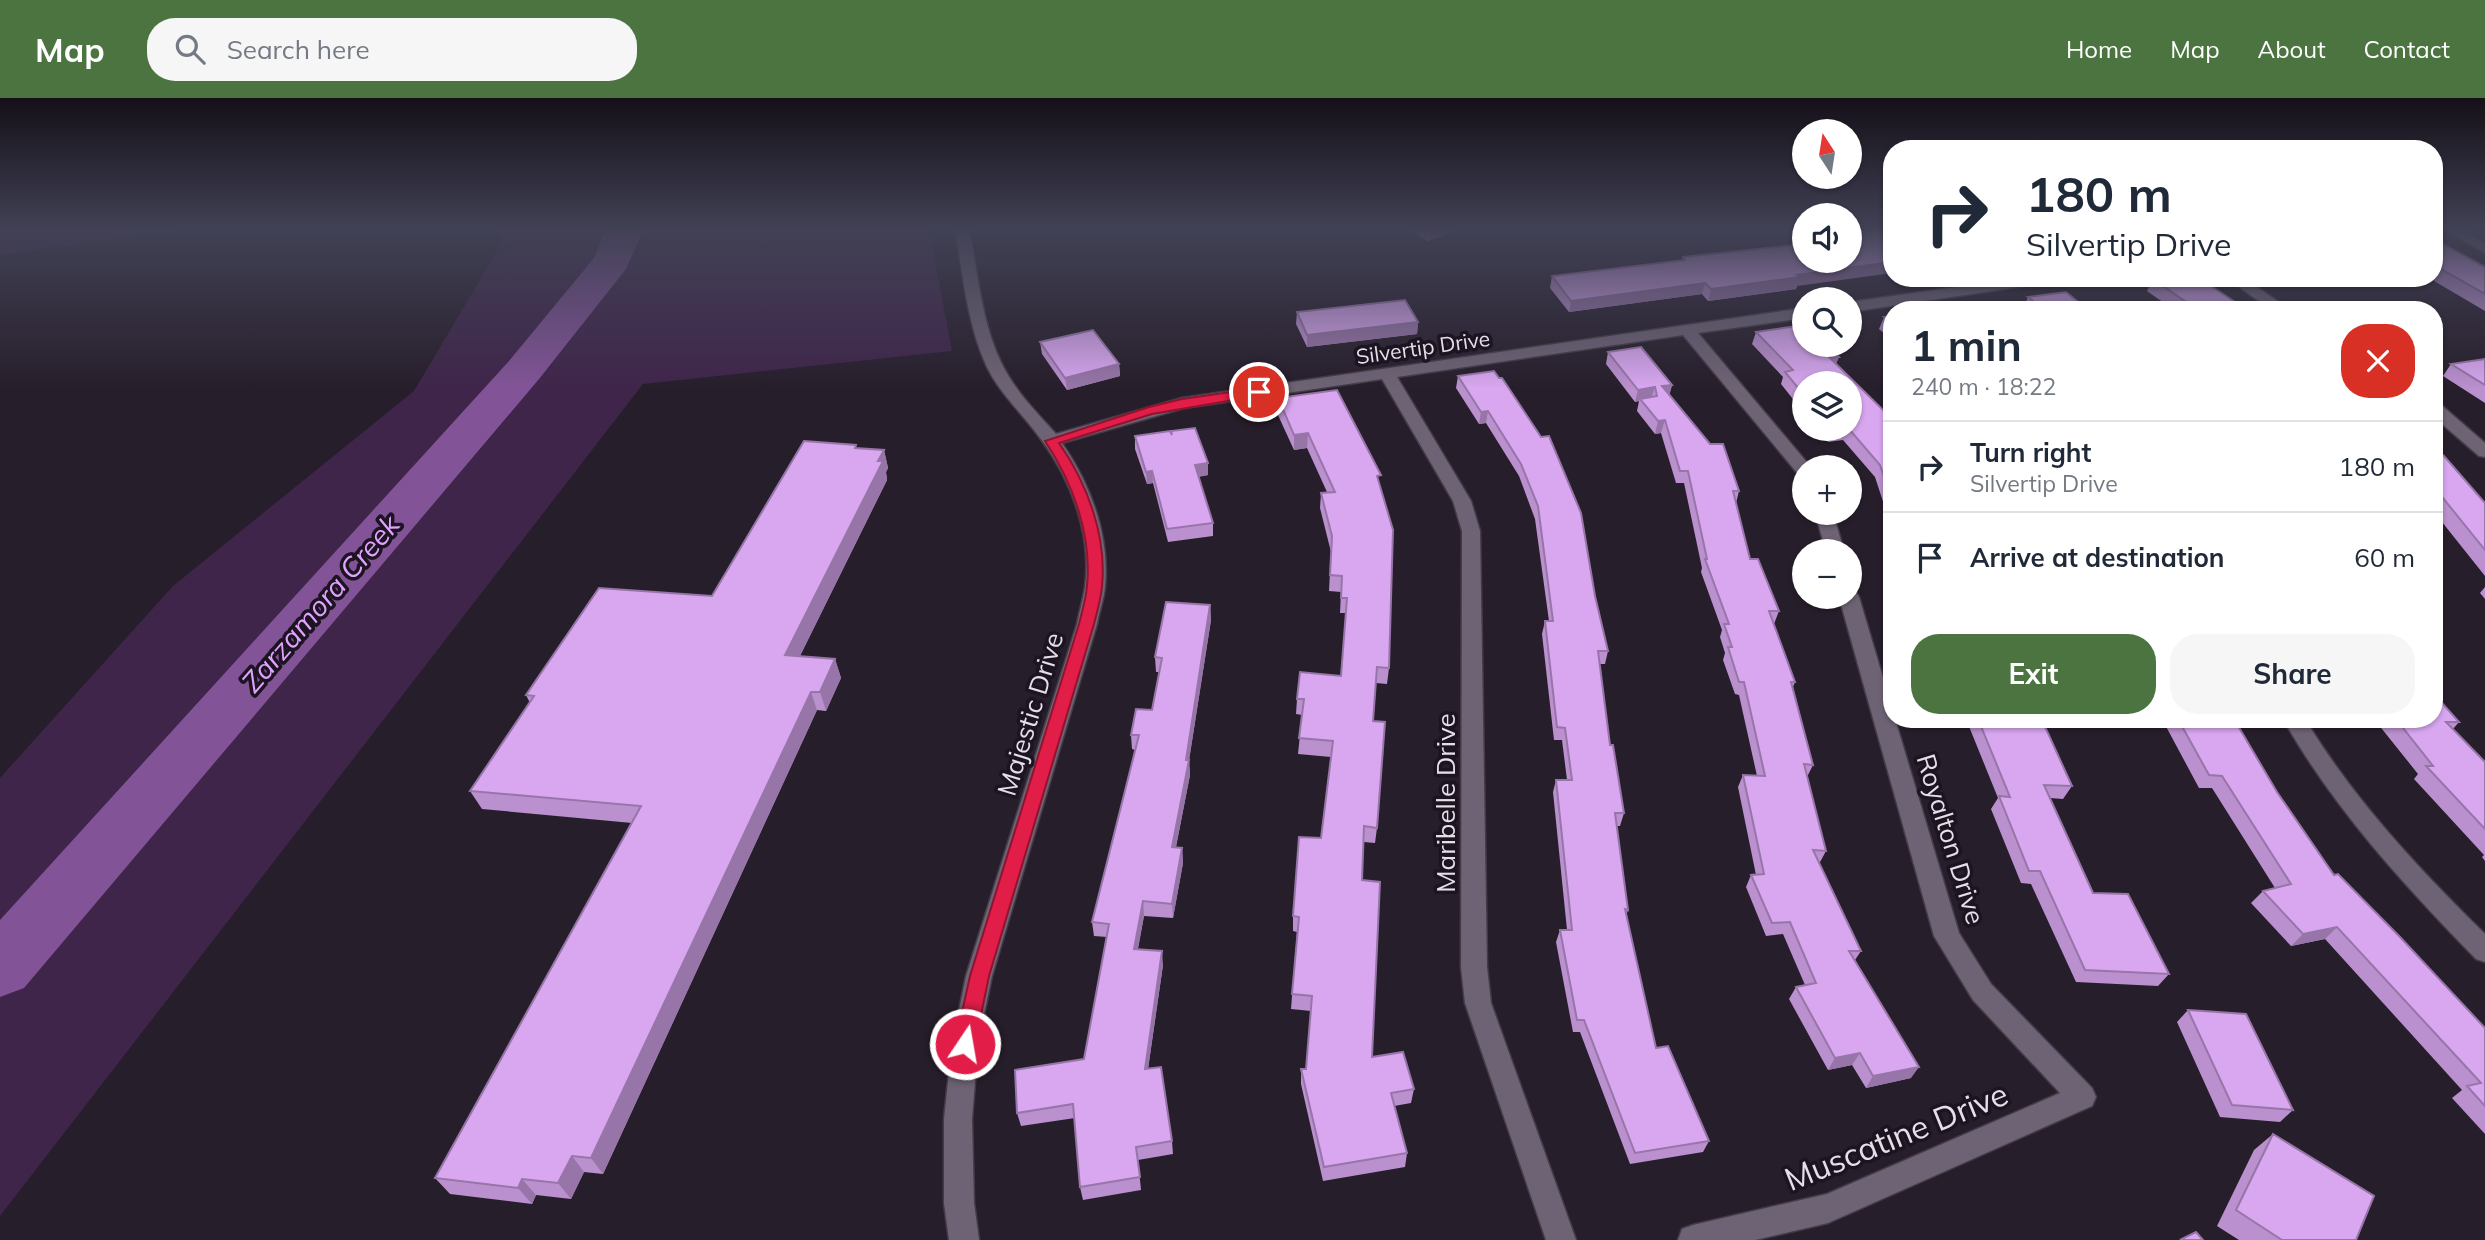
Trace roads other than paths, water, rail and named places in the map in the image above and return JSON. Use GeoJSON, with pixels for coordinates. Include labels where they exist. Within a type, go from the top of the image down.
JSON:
{"type":"FeatureCollection","features":[{"type":"Feature","properties":{"kind":"street","name":"Majestic Drive"},"geometry":{"type":"LineString","coordinates":[[964,1240],[959,1203],[958,1119],[965,1044],[979,976],[1087,624],[1095,587],[1094,551],[1081,493],[1068,465],[1009,391],[994,365],[985,340],[973,282]]}},
{"type":"Feature","properties":{"kind":"street"},"geometry":{"type":"LineString","coordinates":[[1893,301],[1991,287]]}},
{"type":"Feature","properties":{"kind":"street"},"geometry":{"type":"LineString","coordinates":[[2248,287],[2268,301]]}},
{"type":"Feature","properties":{"kind":"street"},"geometry":{"type":"LineString","coordinates":[[1950,293],[1959,301]]}},
{"type":"Feature","properties":{"kind":"street"},"geometry":{"type":"LineString","coordinates":[[1862,305],[1883,302]]}},
{"type":"Feature","properties":{"kind":"street","name":"Silvertip Drive"},"geometry":{"type":"LineString","coordinates":[[1051,441],[1182,403],[1792,315]]}},
{"type":"Feature","properties":{"kind":"street"},"geometry":{"type":"LineString","coordinates":[[1687,330],[1792,456]]}},
{"type":"Feature","properties":{"kind":"street","name":"Maribelle Drive"},"geometry":{"type":"LineString","coordinates":[[1387,374],[1462,501],[1471,531],[1474,967],[1478,1003],[1561,1240]]}},
{"type":"Feature","properties":{"kind":"street"},"geometry":{"type":"LineString","coordinates":[[2443,416],[2485,452]]}},
{"type":"Feature","properties":{"kind":"street","name":"Royalton Drive"},"geometry":{"type":"LineString","coordinates":[[1852,609],[1883,715]]}},
{"type":"Feature","properties":{"kind":"street","name":"Royalton Drive"},"geometry":{"type":"LineString","coordinates":[[1887,728],[1947,936],[1982,992],[2082,1097]]}},
{"type":"Feature","properties":{"kind":"street"},"geometry":{"type":"LineString","coordinates":[[2300,728],[2354,805],[2439,905],[2485,951]]}},
{"type":"Feature","properties":{"kind":"street","name":"Muscatine Drive"},"geometry":{"type":"LineString","coordinates":[[1693,1240],[1828,1208],[2082,1097]]}},
{"type":"Feature","properties":{"kind":"waterway","name":"Zarzamora Creek"},"geometry":{"type":"LineString","coordinates":[[0,967],[524,370],[595,282]]}}]}
